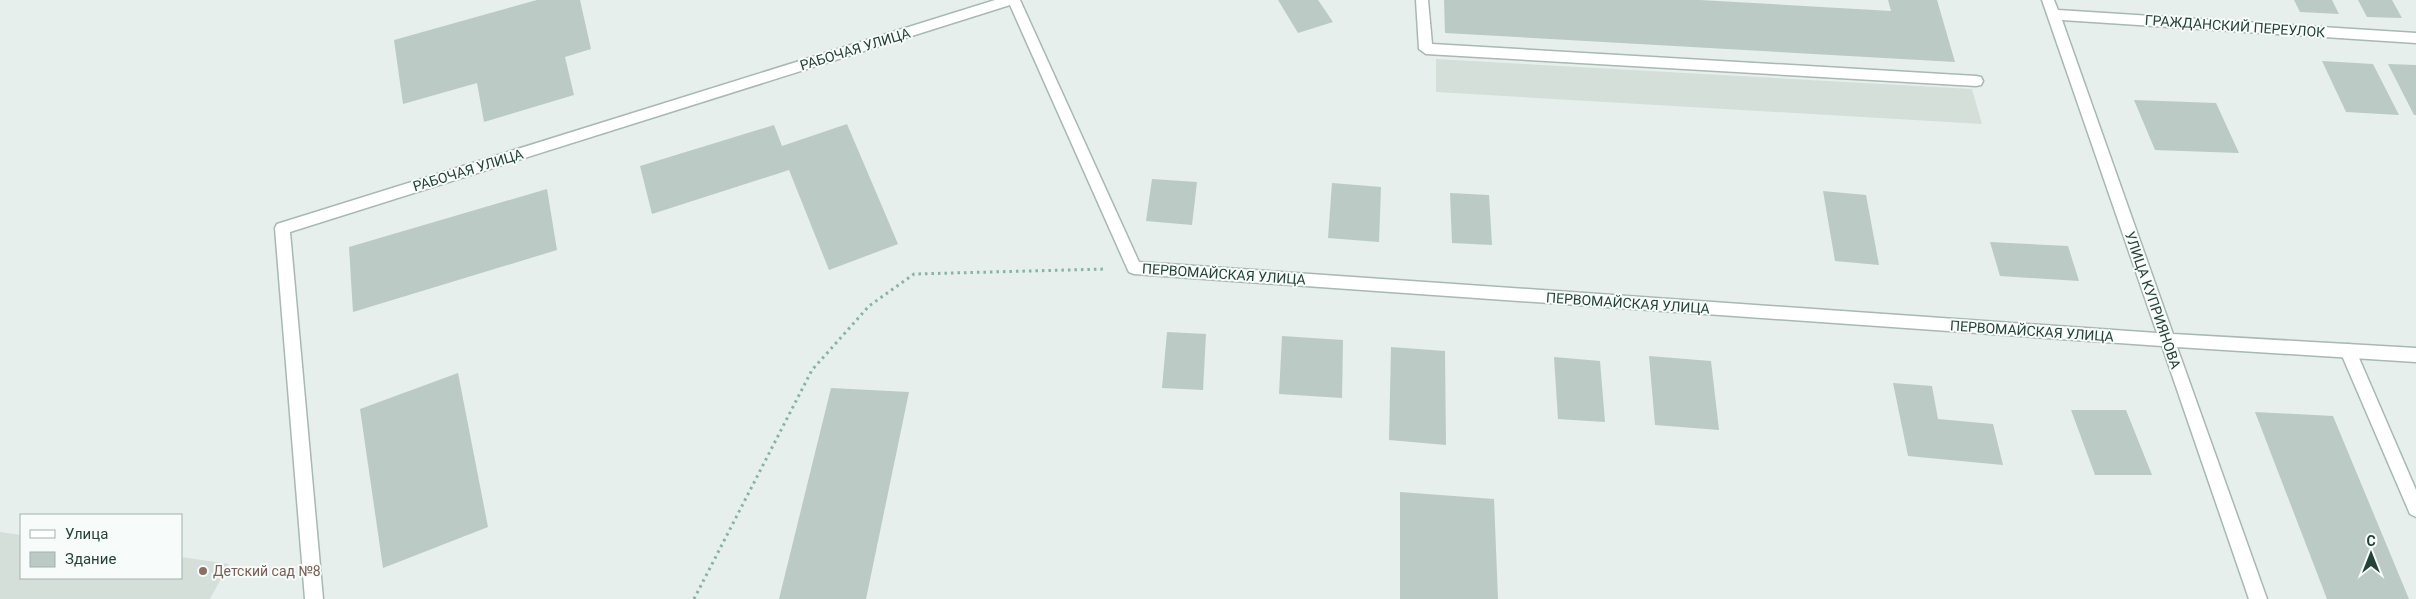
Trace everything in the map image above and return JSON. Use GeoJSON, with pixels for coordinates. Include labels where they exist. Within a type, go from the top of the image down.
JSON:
{"type":"FeatureCollection","features":[{"type":"Feature","properties":{"kind":"street","name":"ПЕРВОМАЙСКАЯ УЛИЦА"},"geometry":{"type":"LineString","coordinates":[[1012,0],[1134,268],[2167,340],[2416,355]]}},
{"type":"Feature","properties":{"kind":"street","name":"РАБОЧАЯ УЛИЦА"},"geometry":{"type":"LineString","coordinates":[[314,599],[282,228],[1012,0]]}},
{"type":"Feature","properties":{"kind":"street"},"geometry":{"type":"LineString","coordinates":[[1422,0],[1426,49],[1976,81]]}},
{"type":"Feature","properties":{"kind":"street","name":"УЛИЦА КУПРИЯНОВА"},"geometry":{"type":"LineString","coordinates":[[2048,0],[2258,599]]}},
{"type":"Feature","properties":{"kind":"street","name":"ГРАЖДАНСКИЙ ПЕРЕУЛОК"},"geometry":{"type":"LineString","coordinates":[[2053,15],[2416,38]]}},
{"type":"Feature","properties":{"kind":"street"},"geometry":{"type":"LineString","coordinates":[[2348,351],[2416,509]]}},
{"type":"Feature","properties":{"kind":"path"},"geometry":{"type":"LineString","coordinates":[[694,599],[812,370],[869,306],[914,274],[1134,268]]}},
{"type":"Feature","properties":{"kind":"shaded area"},"geometry":{"type":"Polygon","coordinates":[[[1436,59],[1972,89],[1982,124],[1436,92],[1436,59]]]}},
{"type":"Feature","properties":{"kind":"shaded area","name":"Детский сад №8"},"geometry":{"type":"Polygon","coordinates":[[[0,532],[20,535],[20,579],[182,579],[182,557],[229,564],[210,599],[0,599],[0,532]]]}},
{"type":"Feature","properties":{"kind":"building"},"geometry":{"type":"Polygon","coordinates":[[[537,0],[580,0],[591,49],[565,57],[574,95],[484,122],[477,83],[403,104],[394,40],[537,0]]]}},
{"type":"Feature","properties":{"kind":"building"},"geometry":{"type":"Polygon","coordinates":[[[1278,0],[1318,0],[1333,22],[1298,33],[1278,0]]]}},
{"type":"Feature","properties":{"kind":"building"},"geometry":{"type":"Polygon","coordinates":[[[1444,0],[1700,0],[1891,11],[1888,0],[1937,0],[1955,62],[1445,33],[1444,0]]]}},
{"type":"Feature","properties":{"kind":"building"},"geometry":{"type":"Polygon","coordinates":[[[2294,0],[2332,0],[2339,14],[2300,12],[2294,0]]]}},
{"type":"Feature","properties":{"kind":"building"},"geometry":{"type":"Polygon","coordinates":[[[2358,0],[2392,0],[2402,18],[2367,17],[2358,0]]]}},
{"type":"Feature","properties":{"kind":"building"},"geometry":{"type":"Polygon","coordinates":[[[2322,61],[2373,64],[2399,115],[2346,112],[2322,61]]]}},
{"type":"Feature","properties":{"kind":"building"},"geometry":{"type":"Polygon","coordinates":[[[2388,64],[2416,65],[2416,115],[2414,115],[2388,64]]]}},
{"type":"Feature","properties":{"kind":"building"},"geometry":{"type":"Polygon","coordinates":[[[2134,100],[2216,103],[2239,153],[2155,150],[2134,100]]]}},
{"type":"Feature","properties":{"kind":"building"},"geometry":{"type":"Polygon","coordinates":[[[847,124],[898,244],[829,270],[789,170],[652,214],[640,166],[774,125],[782,146],[847,124]]]}},
{"type":"Feature","properties":{"kind":"building"},"geometry":{"type":"Polygon","coordinates":[[[1152,179],[1197,182],[1192,225],[1146,221],[1152,179]]]}},
{"type":"Feature","properties":{"kind":"building"},"geometry":{"type":"Polygon","coordinates":[[[1332,183],[1381,187],[1379,242],[1328,238],[1332,183]]]}},
{"type":"Feature","properties":{"kind":"building"},"geometry":{"type":"Polygon","coordinates":[[[547,189],[557,250],[353,312],[349,247],[547,189]]]}},
{"type":"Feature","properties":{"kind":"building"},"geometry":{"type":"Polygon","coordinates":[[[1823,191],[1866,195],[1879,265],[1835,261],[1823,191]]]}},
{"type":"Feature","properties":{"kind":"building"},"geometry":{"type":"Polygon","coordinates":[[[1450,193],[1489,195],[1492,245],[1452,243],[1450,193]]]}},
{"type":"Feature","properties":{"kind":"building"},"geometry":{"type":"Polygon","coordinates":[[[1990,242],[2068,246],[2079,281],[2000,276],[1990,242]]]}},
{"type":"Feature","properties":{"kind":"building"},"geometry":{"type":"Polygon","coordinates":[[[1167,332],[1206,334],[1203,390],[1162,388],[1167,332]]]}},
{"type":"Feature","properties":{"kind":"building"},"geometry":{"type":"Polygon","coordinates":[[[1282,336],[1343,340],[1342,398],[1279,394],[1282,336]]]}},
{"type":"Feature","properties":{"kind":"building"},"geometry":{"type":"Polygon","coordinates":[[[1391,347],[1445,351],[1446,445],[1389,440],[1391,347]]]}},
{"type":"Feature","properties":{"kind":"building"},"geometry":{"type":"Polygon","coordinates":[[[1649,356],[1711,361],[1719,430],[1655,425],[1649,356]]]}},
{"type":"Feature","properties":{"kind":"building"},"geometry":{"type":"Polygon","coordinates":[[[1554,357],[1600,361],[1605,422],[1558,419],[1554,357]]]}},
{"type":"Feature","properties":{"kind":"building"},"geometry":{"type":"Polygon","coordinates":[[[458,373],[488,527],[383,568],[360,409],[458,373]]]}},
{"type":"Feature","properties":{"kind":"building"},"geometry":{"type":"Polygon","coordinates":[[[1893,383],[1932,386],[1938,419],[1993,424],[2003,465],[1908,456],[1893,383]]]}},
{"type":"Feature","properties":{"kind":"building"},"geometry":{"type":"Polygon","coordinates":[[[831,388],[909,392],[866,599],[779,599],[831,388]]]}},
{"type":"Feature","properties":{"kind":"building"},"geometry":{"type":"Polygon","coordinates":[[[2071,410],[2126,410],[2152,475],[2095,475],[2071,410]]]}},
{"type":"Feature","properties":{"kind":"building"},"geometry":{"type":"Polygon","coordinates":[[[2255,412],[2333,416],[2409,599],[2327,599],[2255,412]]]}},
{"type":"Feature","properties":{"kind":"building"},"geometry":{"type":"Polygon","coordinates":[[[1400,492],[1494,499],[1498,599],[1400,599],[1400,492]]]}},
{"type":"Feature","properties":{"kind":"place","name":"Детский сад №8"},"geometry":{"type":"Point","coordinates":[203,571]}}]}
